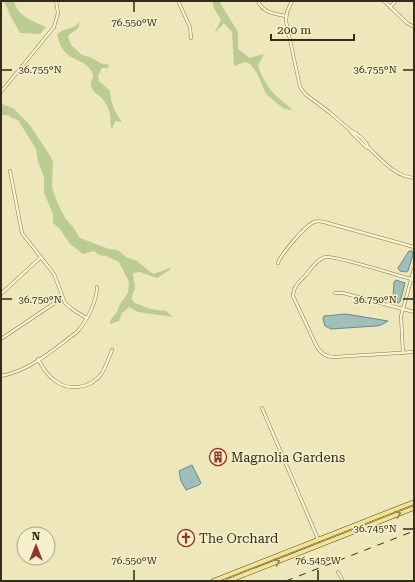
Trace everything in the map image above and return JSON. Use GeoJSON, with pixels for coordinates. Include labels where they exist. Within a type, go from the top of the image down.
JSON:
{"type":"FeatureCollection","features":[{"type":"Feature","properties":{"kind":"main road"},"geometry":{"type":"LineString","coordinates":[[213,581],[414,502]]}},
{"type":"Feature","properties":{"kind":"main road"},"geometry":{"type":"LineString","coordinates":[[228,581],[414,508]]}},
{"type":"Feature","properties":{"kind":"street"},"geometry":{"type":"LineString","coordinates":[[1,92],[54,27],[58,13],[56,1]]}},
{"type":"Feature","properties":{"kind":"street"},"geometry":{"type":"LineString","coordinates":[[178,1],[190,27],[191,38]]}},
{"type":"Feature","properties":{"kind":"street"},"geometry":{"type":"LineString","coordinates":[[258,1],[266,11],[286,16]]}},
{"type":"Feature","properties":{"kind":"street"},"geometry":{"type":"LineString","coordinates":[[292,1],[286,16],[286,28],[300,87],[304,94],[334,115],[361,138],[369,148],[396,172],[404,176],[414,178]]}},
{"type":"Feature","properties":{"kind":"street"},"geometry":{"type":"LineString","coordinates":[[384,1],[407,23],[414,27]]}},
{"type":"Feature","properties":{"kind":"street"},"geometry":{"type":"LineString","coordinates":[[390,7],[396,1]]}},
{"type":"Feature","properties":{"kind":"street"},"geometry":{"type":"LineString","coordinates":[[10,171],[20,229],[24,237],[56,278],[65,303],[72,310],[86,318]]}},
{"type":"Feature","properties":{"kind":"street"},"geometry":{"type":"LineString","coordinates":[[278,263],[282,254],[302,232],[310,224],[317,221],[414,247]]}},
{"type":"Feature","properties":{"kind":"street"},"geometry":{"type":"LineString","coordinates":[[413,279],[327,257],[320,260],[299,281],[295,286],[293,298],[319,352],[324,355],[334,357],[414,352]]}},
{"type":"Feature","properties":{"kind":"street"},"geometry":{"type":"LineString","coordinates":[[1,294],[40,258]]}},
{"type":"Feature","properties":{"kind":"street"},"geometry":{"type":"LineString","coordinates":[[403,353],[401,320],[413,279],[414,269]]}},
{"type":"Feature","properties":{"kind":"street"},"geometry":{"type":"LineString","coordinates":[[1,376],[20,370],[38,360],[77,332],[83,324],[96,297],[97,286]]}},
{"type":"Feature","properties":{"kind":"street"},"geometry":{"type":"LineString","coordinates":[[335,293],[343,293],[414,312]]}},
{"type":"Feature","properties":{"kind":"street"},"geometry":{"type":"LineString","coordinates":[[1,339],[62,298]]}},
{"type":"Feature","properties":{"kind":"street"},"geometry":{"type":"LineString","coordinates":[[38,360],[49,376],[56,381],[69,387],[77,387],[87,384],[99,376],[112,350]]}},
{"type":"Feature","properties":{"kind":"street"},"geometry":{"type":"LineString","coordinates":[[262,408],[319,545]]}},
{"type":"Feature","properties":{"kind":"street"},"geometry":{"type":"LineString","coordinates":[[380,516],[382,521]]}},
{"type":"Feature","properties":{"kind":"street"},"geometry":{"type":"LineString","coordinates":[[252,566],[254,570]]}},
{"type":"Feature","properties":{"kind":"street"},"geometry":{"type":"LineString","coordinates":[[338,572],[342,581]]}},
{"type":"Feature","properties":{"kind":"green space"},"geometry":{"type":"Polygon","coordinates":[[[4,1],[14,1],[22,15],[46,27],[40,34],[20,33],[4,1]]]}},
{"type":"Feature","properties":{"kind":"green space"},"geometry":{"type":"Polygon","coordinates":[[[212,1],[219,1],[238,32],[238,49],[250,58],[264,54],[258,66],[265,81],[276,95],[293,110],[284,109],[266,94],[257,73],[250,64],[245,62],[234,66],[232,32],[224,23],[214,34],[221,20],[212,1]]]}},
{"type":"Feature","properties":{"kind":"green space"},"geometry":{"type":"Polygon","coordinates":[[[79,21],[78,29],[68,36],[71,45],[82,55],[90,57],[100,63],[109,65],[108,68],[102,68],[98,76],[99,81],[110,91],[113,107],[122,122],[116,121],[112,129],[110,114],[104,100],[92,89],[92,72],[86,65],[72,58],[65,52],[57,35],[61,31],[76,26],[79,21]]]}},
{"type":"Feature","properties":{"kind":"green space"},"geometry":{"type":"Polygon","coordinates":[[[2,104],[13,108],[29,124],[49,154],[53,162],[52,187],[57,202],[65,218],[80,238],[109,249],[118,250],[126,257],[137,261],[154,274],[169,268],[171,269],[157,278],[140,272],[133,273],[135,289],[132,295],[132,300],[135,303],[150,309],[166,311],[173,317],[138,312],[129,307],[122,313],[119,321],[110,324],[110,321],[128,293],[129,282],[119,262],[106,256],[99,255],[94,251],[83,254],[70,244],[60,229],[53,223],[53,214],[44,193],[44,177],[38,162],[36,149],[18,120],[8,115],[2,115],[1,118],[2,104]]]}},
{"type":"Feature","properties":{"kind":"water"},"geometry":{"type":"Polygon","coordinates":[[[409,251],[412,251],[413,255],[408,271],[400,271],[398,268],[409,251]]]}},
{"type":"Feature","properties":{"kind":"water"},"geometry":{"type":"Polygon","coordinates":[[[396,280],[405,283],[400,302],[398,303],[394,302],[393,300],[394,282],[396,280]]]}},
{"type":"Feature","properties":{"kind":"water"},"geometry":{"type":"Polygon","coordinates":[[[346,314],[388,321],[376,326],[331,329],[325,326],[323,319],[324,316],[346,314]]]}},
{"type":"Feature","properties":{"kind":"water"},"geometry":{"type":"Polygon","coordinates":[[[192,465],[201,483],[186,490],[181,481],[179,471],[192,465]]]}},
{"type":"Feature","properties":{"kind":"railway"},"geometry":{"type":"LineString","coordinates":[[286,581],[414,531]]}},
{"type":"Feature","properties":{"kind":"place","name":"Magnolia Gardens"},"geometry":{"type":"Point","coordinates":[218,457]}},
{"type":"Feature","properties":{"kind":"place","name":"The Orchard"},"geometry":{"type":"Point","coordinates":[186,538]}}]}
